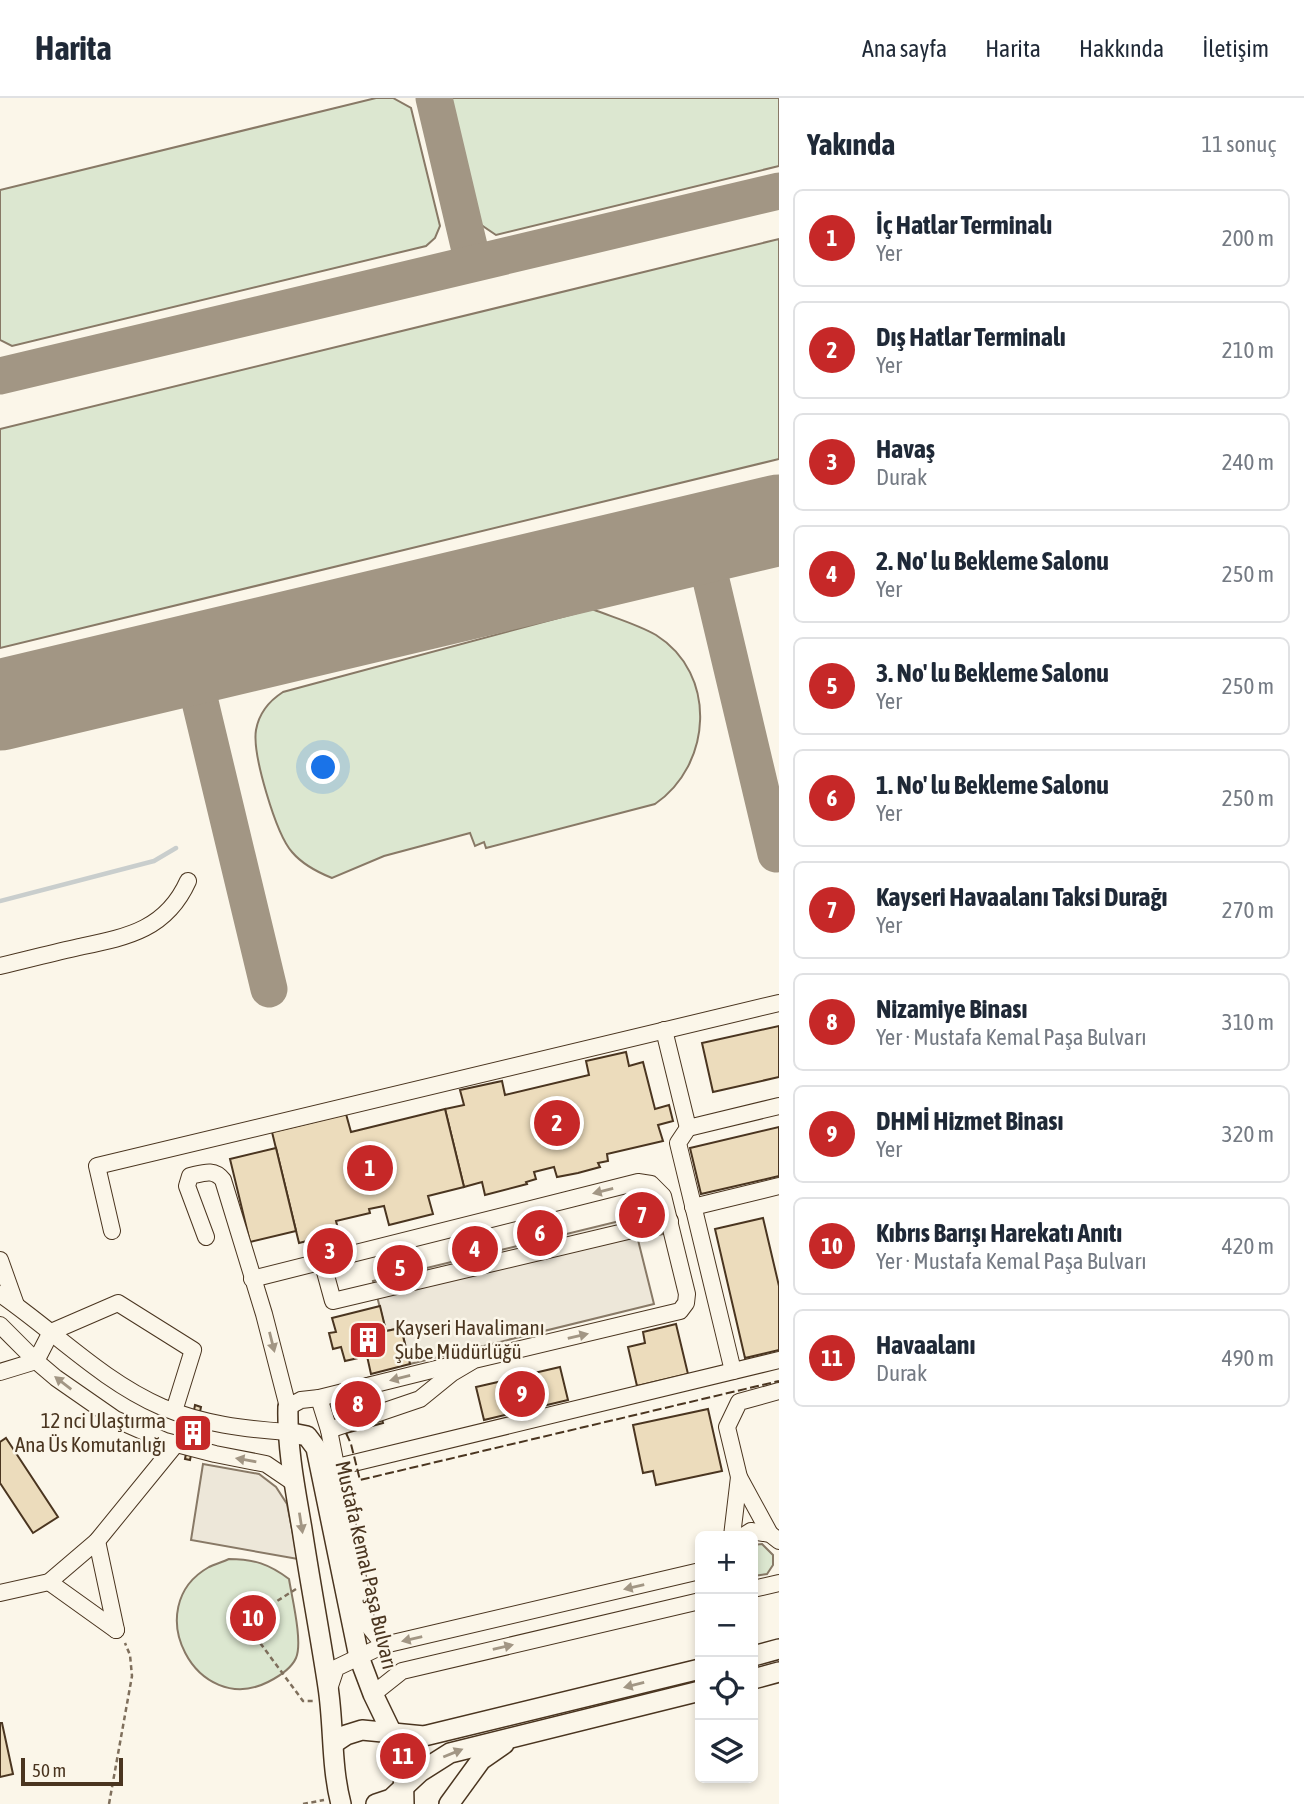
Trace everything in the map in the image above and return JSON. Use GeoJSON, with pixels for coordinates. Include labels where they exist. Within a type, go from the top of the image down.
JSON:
{"type":"FeatureCollection","features":[{"type":"Feature","properties":{"kind":"main road"},"geometry":{"type":"LineString","coordinates":[[288,1407],[294,1483],[329,1695],[334,1743],[333,1766],[345,1802]]}},
{"type":"Feature","properties":{"kind":"main road","name":"Mustafa Kemal Paşa Bulvarı"},"geometry":{"type":"LineString","coordinates":[[288,1432],[307,1436],[316,1448],[359,1657],[373,1695],[403,1756],[404,1797]]}},
{"type":"Feature","properties":{"kind":"main road"},"geometry":{"type":"LineString","coordinates":[[758,1655],[779,1649]]}},
{"type":"Feature","properties":{"kind":"main road"},"geometry":{"type":"LineString","coordinates":[[334,1743],[346,1735],[362,1730],[424,1736],[695,1670]]}},
{"type":"Feature","properties":{"kind":"main road"},"geometry":{"type":"LineString","coordinates":[[758,1678],[779,1672]]}},
{"type":"Feature","properties":{"kind":"main road"},"geometry":{"type":"LineString","coordinates":[[376,1804],[404,1797],[420,1772],[450,1753],[695,1693]]}},
{"type":"Feature","properties":{"kind":"main road"},"geometry":{"type":"LineString","coordinates":[[449,1804],[481,1760],[513,1737]]}},
{"type":"Feature","properties":{"kind":"lane"},"geometry":{"type":"LineString","coordinates":[[0,966],[96,944],[141,930],[167,913],[188,881]]}},
{"type":"Feature","properties":{"kind":"lane"},"geometry":{"type":"LineString","coordinates":[[112,1231],[97,1166],[779,1003]]}},
{"type":"Feature","properties":{"kind":"lane"},"geometry":{"type":"LineString","coordinates":[[664,1030],[688,1128]]}},
{"type":"Feature","properties":{"kind":"lane"},"geometry":{"type":"LineString","coordinates":[[733,1371],[678,1143],[688,1128],[779,1107]]}},
{"type":"Feature","properties":{"kind":"lane"},"geometry":{"type":"LineString","coordinates":[[206,1237],[187,1186],[190,1176],[210,1172],[218,1174],[223,1180],[252,1279],[264,1314],[288,1407],[302,1400],[320,1398],[680,1311],[686,1303],[687,1294],[660,1191],[651,1184],[638,1182],[252,1279]]}},
{"type":"Feature","properties":{"kind":"lane"},"geometry":{"type":"LineString","coordinates":[[693,1207],[779,1186]]}},
{"type":"Feature","properties":{"kind":"lane"},"geometry":{"type":"LineString","coordinates":[[322,1261],[333,1301],[670,1221]]}},
{"type":"Feature","properties":{"kind":"lane"},"geometry":{"type":"LineString","coordinates":[[0,1260],[16,1305]]}},
{"type":"Feature","properties":{"kind":"lane"},"geometry":{"type":"LineString","coordinates":[[0,1294],[124,1386],[174,1411],[222,1426],[288,1432]]}},
{"type":"Feature","properties":{"kind":"lane"},"geometry":{"type":"LineString","coordinates":[[0,1372],[36,1361],[51,1332],[118,1303],[193,1350],[174,1411]]}},
{"type":"Feature","properties":{"kind":"lane"},"geometry":{"type":"LineString","coordinates":[[0,1325],[36,1361],[77,1394],[115,1419],[149,1436],[266,1464],[294,1483]]}},
{"type":"Feature","properties":{"kind":"lane"},"geometry":{"type":"LineString","coordinates":[[329,1430],[420,1399],[452,1373],[474,1360]]}},
{"type":"Feature","properties":{"kind":"lane"},"geometry":{"type":"LineString","coordinates":[[337,1467],[779,1360]]}},
{"type":"Feature","properties":{"kind":"lane"},"geometry":{"type":"LineString","coordinates":[[774,1538],[738,1477],[727,1427],[739,1402],[779,1391]]}},
{"type":"Feature","properties":{"kind":"lane"},"geometry":{"type":"LineString","coordinates":[[320,1398],[337,1467],[367,1624],[384,1646]]}},
{"type":"Feature","properties":{"kind":"lane"},"geometry":{"type":"LineString","coordinates":[[0,1593],[49,1582],[97,1541],[176,1444]]}},
{"type":"Feature","properties":{"kind":"lane"},"geometry":{"type":"LineString","coordinates":[[733,1531],[738,1477]]}},
{"type":"Feature","properties":{"kind":"lane"},"geometry":{"type":"LineString","coordinates":[[97,1541],[116,1630]]}},
{"type":"Feature","properties":{"kind":"lane"},"geometry":{"type":"LineString","coordinates":[[329,1695],[336,1668],[384,1646],[695,1572]]}},
{"type":"Feature","properties":{"kind":"lane"},"geometry":{"type":"LineString","coordinates":[[758,1587],[778,1581]]}},
{"type":"Feature","properties":{"kind":"lane"},"geometry":{"type":"LineString","coordinates":[[49,1582],[116,1630]]}},
{"type":"Feature","properties":{"kind":"lane"},"geometry":{"type":"LineString","coordinates":[[373,1695],[402,1671],[695,1602]]}},
{"type":"Feature","properties":{"kind":"path"},"geometry":{"type":"LineString","coordinates":[[310,1581],[263,1610],[263,1624],[256,1636],[303,1701],[329,1695]]}},
{"type":"Feature","properties":{"kind":"path"},"geometry":{"type":"LineString","coordinates":[[109,1804],[132,1676],[127,1647],[116,1630]]}},
{"type":"Feature","properties":{"kind":"path"},"geometry":{"type":"LineString","coordinates":[[303,1804],[345,1802]]}},
{"type":"Feature","properties":{"kind":"green space"},"geometry":{"type":"Polygon","coordinates":[[[376,98],[393,98],[411,108],[440,226],[435,238],[426,246],[12,346],[0,340],[0,190],[376,98]]]}},
{"type":"Feature","properties":{"kind":"green space"},"geometry":{"type":"Polygon","coordinates":[[[436,98],[779,98],[779,166],[496,235],[477,222],[436,98]]]}},
{"type":"Feature","properties":{"kind":"green space"},"geometry":{"type":"Polygon","coordinates":[[[779,239],[779,459],[0,648],[0,429],[779,239]]]}},
{"type":"Feature","properties":{"kind":"green space"},"geometry":{"type":"Polygon","coordinates":[[[592,609],[656,635],[676,652],[690,672],[698,695],[700,720],[697,744],[688,767],[674,787],[655,804],[486,848],[484,842],[475,846],[470,833],[384,856],[332,878],[310,868],[292,852],[279,829],[258,757],[256,730],[269,703],[283,692],[592,609]]]}},
{"type":"Feature","properties":{"kind":"green space"},"geometry":{"type":"Polygon","coordinates":[[[758,1544],[762,1544],[773,1555],[773,1565],[767,1574],[758,1575],[758,1544]]]}},
{"type":"Feature","properties":{"kind":"green space"},"geometry":{"type":"Polygon","coordinates":[[[229,1559],[261,1563],[289,1579],[298,1631],[298,1651],[291,1666],[268,1682],[242,1689],[219,1685],[199,1672],[185,1653],[178,1630],[178,1607],[188,1585],[209,1567],[229,1559]]]}},
{"type":"Feature","properties":{"kind":"shaded area"},"geometry":{"type":"Polygon","coordinates":[[[663,1217],[667,1233],[638,1240],[654,1304],[410,1364],[401,1328],[386,1331],[373,1281],[632,1218],[633,1224],[663,1217]]]}},
{"type":"Feature","properties":{"kind":"shaded area"},"geometry":{"type":"Polygon","coordinates":[[[203,1464],[259,1474],[276,1487],[287,1504],[298,1559],[191,1540],[203,1464]]]}},
{"type":"Feature","properties":{"kind":"building"},"geometry":{"type":"Polygon","coordinates":[[[779,1026],[779,1077],[713,1092],[702,1043],[779,1026]]]}},
{"type":"Feature","properties":{"kind":"building"},"geometry":{"type":"Polygon","coordinates":[[[626,1052],[629,1066],[643,1062],[655,1109],[669,1105],[673,1121],[658,1125],[663,1141],[607,1154],[608,1161],[598,1163],[600,1167],[578,1173],[557,1177],[554,1167],[534,1172],[536,1179],[526,1182],[527,1184],[485,1195],[482,1182],[464,1187],[445,1109],[464,1105],[460,1090],[502,1081],[505,1095],[589,1075],[586,1061],[626,1052]]]}},
{"type":"Feature","properties":{"kind":"building"},"geometry":{"type":"Polygon","coordinates":[[[445,1109],[464,1187],[428,1196],[433,1214],[389,1225],[384,1206],[369,1209],[370,1213],[336,1221],[339,1233],[299,1243],[272,1132],[346,1114],[351,1132],[445,1109]]]}},
{"type":"Feature","properties":{"kind":"building"},"geometry":{"type":"Polygon","coordinates":[[[779,1127],[779,1176],[701,1194],[690,1148],[779,1127]]]}},
{"type":"Feature","properties":{"kind":"building"},"geometry":{"type":"Polygon","coordinates":[[[276,1148],[296,1231],[250,1242],[230,1159],[276,1148]]]}},
{"type":"Feature","properties":{"kind":"building"},"geometry":{"type":"Polygon","coordinates":[[[648,1210],[650,1217],[636,1220],[634,1213],[648,1210]]]}},
{"type":"Feature","properties":{"kind":"building"},"geometry":{"type":"Polygon","coordinates":[[[763,1218],[779,1286],[779,1350],[745,1358],[715,1229],[763,1218]]]}},
{"type":"Feature","properties":{"kind":"building"},"geometry":{"type":"Polygon","coordinates":[[[551,1226],[553,1234],[529,1240],[527,1232],[551,1226]]]}},
{"type":"Feature","properties":{"kind":"building"},"geometry":{"type":"Polygon","coordinates":[[[485,1242],[487,1250],[465,1256],[463,1248],[485,1242]]]}},
{"type":"Feature","properties":{"kind":"building"},"geometry":{"type":"Polygon","coordinates":[[[410,1261],[412,1269],[389,1274],[387,1267],[410,1261]]]}},
{"type":"Feature","properties":{"kind":"building","name":"Kayseri Havalimanı Şube Müdürlüğü"},"geometry":{"type":"Polygon","coordinates":[[[380,1306],[386,1331],[401,1328],[410,1364],[371,1374],[367,1356],[345,1361],[341,1347],[333,1349],[329,1333],[336,1332],[332,1318],[380,1306]]]}},
{"type":"Feature","properties":{"kind":"building"},"geometry":{"type":"Polygon","coordinates":[[[676,1324],[688,1374],[637,1386],[628,1347],[645,1343],[643,1332],[676,1324]]]}},
{"type":"Feature","properties":{"kind":"building"},"geometry":{"type":"Polygon","coordinates":[[[560,1367],[568,1400],[484,1420],[476,1387],[498,1382],[499,1386],[519,1382],[517,1377],[560,1367]]]}},
{"type":"Feature","properties":{"kind":"building"},"geometry":{"type":"Polygon","coordinates":[[[371,1377],[383,1423],[346,1433],[333,1387],[371,1377]]]}},
{"type":"Feature","properties":{"kind":"building","name":"12 nci Ulaştırma Ana Üs Komutanlığı"},"geometry":{"type":"Polygon","coordinates":[[[195,1405],[201,1407],[190,1460],[185,1459],[195,1405]]]}},
{"type":"Feature","properties":{"kind":"building"},"geometry":{"type":"Polygon","coordinates":[[[708,1409],[722,1471],[656,1485],[653,1471],[643,1473],[633,1425],[708,1409]]]}},
{"type":"Feature","properties":{"kind":"building"},"geometry":{"type":"Polygon","coordinates":[[[6,1438],[58,1517],[33,1533],[0,1483],[0,1442],[6,1438]]]}},
{"type":"Feature","properties":{"kind":"building"},"geometry":{"type":"Polygon","coordinates":[[[0,1723],[13,1774],[0,1777],[0,1723]]]}},
{"type":"Feature","properties":{"kind":"waterway"},"geometry":{"type":"LineString","coordinates":[[0,901],[154,861],[176,848]]}},
{"type":"Feature","properties":{"kind":"taxiway"},"geometry":{"type":"LineString","coordinates":[[434,98],[473,263]]}},
{"type":"Feature","properties":{"kind":"taxiway"},"geometry":{"type":"LineString","coordinates":[[0,376],[779,191]]}},
{"type":"Feature","properties":{"kind":"taxiway"},"geometry":{"type":"LineString","coordinates":[[701,538],[776,854]]}},
{"type":"Feature","properties":{"kind":"taxiway"},"geometry":{"type":"LineString","coordinates":[[190,660],[269,989]]}},
{"type":"Feature","properties":{"kind":"runway"},"geometry":{"type":"LineString","coordinates":[[0,705],[779,520]]}},
{"type":"Feature","properties":{"kind":"fence"},"geometry":{"type":"LineString","coordinates":[[346,1433],[360,1480],[779,1381]]}},
{"type":"Feature","properties":{"kind":"place","name":"Dış Hatlar Terminalı"},"geometry":{"type":"Point","coordinates":[557,1123]}},
{"type":"Feature","properties":{"kind":"place","name":"İç Hatlar Terminalı"},"geometry":{"type":"Point","coordinates":[370,1168]}},
{"type":"Feature","properties":{"kind":"place","name":"Kayseri Havaalanı Taksi Durağı"},"geometry":{"type":"Point","coordinates":[642,1215]}},
{"type":"Feature","properties":{"kind":"place","name":"1. No' lu Bekleme Salonu"},"geometry":{"type":"Point","coordinates":[540,1233]}},
{"type":"Feature","properties":{"kind":"place","name":"2. No' lu Bekleme Salonu"},"geometry":{"type":"Point","coordinates":[475,1249]}},
{"type":"Feature","properties":{"kind":"place","name":"Havaş"},"geometry":{"type":"Point","coordinates":[330,1251]}},
{"type":"Feature","properties":{"kind":"place","name":"3. No' lu Bekleme Salonu"},"geometry":{"type":"Point","coordinates":[400,1268]}},
{"type":"Feature","properties":{"kind":"place","name":"Kayseri Havalimanı Şube Müdürlüğü"},"geometry":{"type":"Point","coordinates":[368,1340]}},
{"type":"Feature","properties":{"kind":"place","name":"DHMİ Hizmet Binası"},"geometry":{"type":"Point","coordinates":[522,1394]}},
{"type":"Feature","properties":{"kind":"place","name":"Nizamiye Binası"},"geometry":{"type":"Point","coordinates":[358,1404]}},
{"type":"Feature","properties":{"kind":"place","name":"12 nci Ulaştırma Ana Üs Komutanlığı"},"geometry":{"type":"Point","coordinates":[193,1433]}},
{"type":"Feature","properties":{"kind":"place","name":"Kıbrıs Barışı Harekatı Anıtı"},"geometry":{"type":"Point","coordinates":[253,1618]}},
{"type":"Feature","properties":{"kind":"place","name":"Havaalanı"},"geometry":{"type":"Point","coordinates":[403,1756]}}]}
